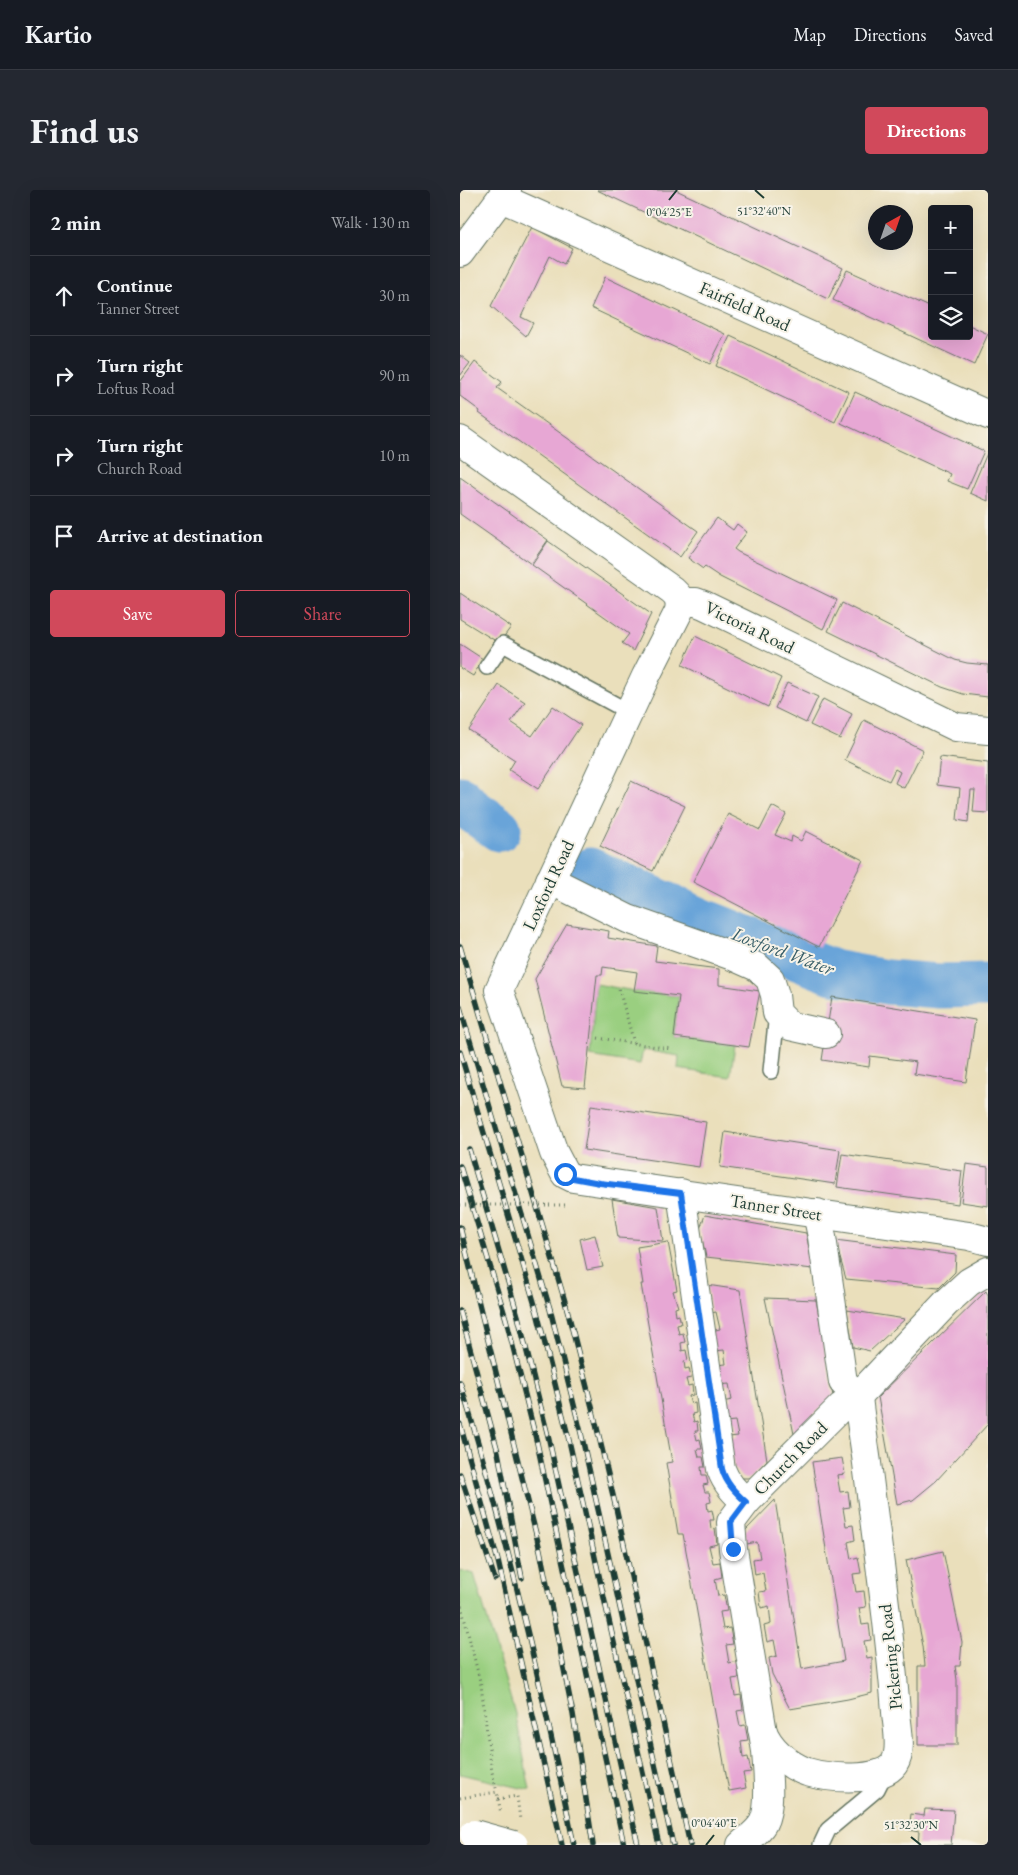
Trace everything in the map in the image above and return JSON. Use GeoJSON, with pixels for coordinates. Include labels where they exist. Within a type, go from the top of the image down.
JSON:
{"type":"FeatureCollection","features":[{"type":"Feature","properties":{"kind":"street"},"geometry":{"type":"LineString","coordinates":[[460,252],[504,194]]}},
{"type":"Feature","properties":{"kind":"street","name":"Fairfield Road"},"geometry":{"type":"LineString","coordinates":[[504,194],[988,415]]}},
{"type":"Feature","properties":{"kind":"street","name":"Victoria Road"},"geometry":{"type":"LineString","coordinates":[[460,440],[672,590],[680,602],[696,602],[704,605],[956,727],[988,730]]}},
{"type":"Feature","properties":{"kind":"street","name":"Loxford Road"},"geometry":{"type":"LineString","coordinates":[[565,1174],[554,1153],[499,990],[629,712],[679,611],[680,602]]}},
{"type":"Feature","properties":{"kind":"street"},"geometry":{"type":"LineString","coordinates":[[550,880],[628,919],[730,955],[757,967],[770,979],[775,995],[777,1013],[790,1026],[826,1034]]}},
{"type":"Feature","properties":{"kind":"street","name":"Tanner Street"},"geometry":{"type":"LineString","coordinates":[[565,1174],[573,1178],[600,1183],[817,1213],[969,1236],[988,1241]]}},
{"type":"Feature","properties":{"kind":"street"},"geometry":{"type":"LineString","coordinates":[[681,1193],[722,1469],[725,1479],[730,1486],[746,1502]]}},
{"type":"Feature","properties":{"kind":"street"},"geometry":{"type":"LineString","coordinates":[[817,1213],[844,1382],[858,1396]]}},
{"type":"Feature","properties":{"kind":"street","name":"Church Road"},"geometry":{"type":"LineString","coordinates":[[741,1845],[760,1828],[767,1814],[767,1772],[731,1522],[746,1502],[839,1409],[858,1396],[946,1303],[969,1282],[988,1271]]}},
{"type":"Feature","properties":{"kind":"street","name":"Pickering Road"},"geometry":{"type":"LineString","coordinates":[[858,1396],[894,1682],[898,1756],[895,1763],[885,1772]]}},
{"type":"Feature","properties":{"kind":"street"},"geometry":{"type":"LineString","coordinates":[[762,1729],[766,1739],[780,1755],[794,1766],[810,1773],[848,1777],[869,1776],[885,1772]]}},
{"type":"Feature","properties":{"kind":"street"},"geometry":{"type":"LineString","coordinates":[[467,1831],[512,1829]]}},
{"type":"Feature","properties":{"kind":"lane"},"geometry":{"type":"LineString","coordinates":[[487,667],[503,644],[629,712]]}},
{"type":"Feature","properties":{"kind":"lane"},"geometry":{"type":"LineString","coordinates":[[771,1071],[777,1013]]}},
{"type":"Feature","properties":{"kind":"lane"},"geometry":{"type":"LineString","coordinates":[[821,1845],[828,1830],[876,1789],[885,1772]]}},
{"type":"Feature","properties":{"kind":"lane"},"geometry":{"type":"LineString","coordinates":[[846,1815],[854,1798],[852,1784],[848,1777]]}},
{"type":"Feature","properties":{"kind":"path"},"geometry":{"type":"LineString","coordinates":[[619,989],[634,1044]]}},
{"type":"Feature","properties":{"kind":"path"},"geometry":{"type":"LineString","coordinates":[[598,1038],[671,1049]]}},
{"type":"Feature","properties":{"kind":"path"},"geometry":{"type":"LineString","coordinates":[[460,1205],[549,1205]]}},
{"type":"Feature","properties":{"kind":"path"},"geometry":{"type":"LineString","coordinates":[[460,1601],[481,1685],[492,1772],[498,1799],[512,1829]]}},
{"type":"Feature","properties":{"kind":"path"},"geometry":{"type":"LineString","coordinates":[[460,1798],[497,1792]]}},
{"type":"Feature","properties":{"kind":"path"},"geometry":{"type":"LineString","coordinates":[[498,1799],[517,1796],[512,1829]]}},
{"type":"Feature","properties":{"kind":"green space"},"geometry":{"type":"Polygon","coordinates":[[[596,984],[679,996],[674,1037],[735,1045],[730,1077],[678,1069],[679,1056],[643,1050],[640,1064],[590,1056],[596,984]]]}},
{"type":"Feature","properties":{"kind":"green space"},"geometry":{"type":"Polygon","coordinates":[[[460,1570],[474,1574],[516,1717],[530,1790],[460,1774],[460,1570]]]}},
{"type":"Feature","properties":{"kind":"building"},"geometry":{"type":"Polygon","coordinates":[[[597,190],[676,190],[843,268],[828,299],[597,190]]]}},
{"type":"Feature","properties":{"kind":"building"},"geometry":{"type":"Polygon","coordinates":[[[532,227],[572,248],[564,264],[550,256],[521,317],[533,323],[526,336],[491,306],[532,227]]]}},
{"type":"Feature","properties":{"kind":"building"},"geometry":{"type":"Polygon","coordinates":[[[847,270],[928,306],[928,340],[973,340],[973,327],[988,334],[974,365],[833,300],[847,270]]]}},
{"type":"Feature","properties":{"kind":"building"},"geometry":{"type":"Polygon","coordinates":[[[605,277],[725,334],[710,364],[591,308],[605,277]]]}},
{"type":"Feature","properties":{"kind":"building"},"geometry":{"type":"Polygon","coordinates":[[[730,336],[849,392],[835,422],[716,366],[730,336]]]}},
{"type":"Feature","properties":{"kind":"building"},"geometry":{"type":"Polygon","coordinates":[[[460,355],[470,363],[460,376],[460,355]]]}},
{"type":"Feature","properties":{"kind":"building"},"geometry":{"type":"Polygon","coordinates":[[[475,362],[502,382],[497,388],[698,531],[680,557],[479,413],[480,411],[460,396],[460,382],[475,362]]]}},
{"type":"Feature","properties":{"kind":"building"},"geometry":{"type":"Polygon","coordinates":[[[855,392],[984,451],[967,489],[947,481],[950,474],[841,423],[855,392]]]}},
{"type":"Feature","properties":{"kind":"building"},"geometry":{"type":"Polygon","coordinates":[[[988,451],[988,501],[970,493],[988,451]]]}},
{"type":"Feature","properties":{"kind":"building"},"geometry":{"type":"Polygon","coordinates":[[[460,477],[548,540],[531,564],[460,514],[460,477]]]}},
{"type":"Feature","properties":{"kind":"building"},"geometry":{"type":"Polygon","coordinates":[[[717,518],[733,530],[737,524],[747,532],[734,549],[738,552],[837,600],[823,629],[720,577],[705,567],[703,569],[688,558],[717,518]]]}},
{"type":"Feature","properties":{"kind":"building"},"geometry":{"type":"Polygon","coordinates":[[[548,541],[651,614],[633,651],[622,643],[629,634],[532,565],[548,541]]]}},
{"type":"Feature","properties":{"kind":"building"},"geometry":{"type":"Polygon","coordinates":[[[460,593],[511,627],[499,643],[460,619],[460,593]]]}},
{"type":"Feature","properties":{"kind":"building"},"geometry":{"type":"Polygon","coordinates":[[[842,603],[955,660],[988,665],[988,697],[963,694],[942,687],[828,631],[842,603]]]}},
{"type":"Feature","properties":{"kind":"building"},"geometry":{"type":"Polygon","coordinates":[[[695,636],[781,678],[768,707],[682,665],[695,636]]]}},
{"type":"Feature","properties":{"kind":"building"},"geometry":{"type":"Polygon","coordinates":[[[460,644],[483,659],[473,676],[460,668],[460,644]]]}},
{"type":"Feature","properties":{"kind":"building"},"geometry":{"type":"Polygon","coordinates":[[[787,683],[818,697],[806,723],[775,708],[787,683]]]}},
{"type":"Feature","properties":{"kind":"building"},"geometry":{"type":"Polygon","coordinates":[[[499,685],[525,702],[511,722],[532,736],[553,706],[581,725],[538,789],[509,770],[515,760],[469,730],[499,685]]]}},
{"type":"Feature","properties":{"kind":"building"},"geometry":{"type":"Polygon","coordinates":[[[823,699],[852,714],[840,739],[810,725],[823,699]]]}},
{"type":"Feature","properties":{"kind":"building"},"geometry":{"type":"Polygon","coordinates":[[[864,720],[923,750],[904,788],[895,783],[900,772],[895,769],[889,781],[845,760],[864,720]]]}},
{"type":"Feature","properties":{"kind":"building"},"geometry":{"type":"Polygon","coordinates":[[[940,757],[988,763],[988,813],[973,812],[975,790],[971,790],[968,822],[957,820],[960,788],[937,785],[940,757]]]}},
{"type":"Feature","properties":{"kind":"building"},"geometry":{"type":"Polygon","coordinates":[[[631,781],[685,806],[653,871],[600,846],[631,781]]]}},
{"type":"Feature","properties":{"kind":"building"},"geometry":{"type":"Polygon","coordinates":[[[772,806],[786,814],[775,835],[791,842],[792,836],[801,841],[806,831],[863,860],[819,947],[693,882],[728,814],[760,830],[772,806]]]}},
{"type":"Feature","properties":{"kind":"building"},"geometry":{"type":"Polygon","coordinates":[[[567,924],[609,931],[608,938],[657,946],[655,961],[719,969],[719,985],[760,991],[749,1047],[674,1037],[679,996],[634,991],[637,972],[603,967],[602,975],[597,975],[585,1088],[562,1086],[535,979],[567,924]]]}},
{"type":"Feature","properties":{"kind":"building"},"geometry":{"type":"Polygon","coordinates":[[[832,997],[975,1020],[966,1082],[914,1074],[916,1062],[870,1056],[869,1067],[822,1060],[832,997]]]}},
{"type":"Feature","properties":{"kind":"building"},"geometry":{"type":"Polygon","coordinates":[[[591,1105],[706,1122],[699,1167],[584,1150],[591,1105]]]}},
{"type":"Feature","properties":{"kind":"building"},"geometry":{"type":"Polygon","coordinates":[[[725,1132],[840,1150],[835,1184],[720,1167],[725,1132]]]}},
{"type":"Feature","properties":{"kind":"building"},"geometry":{"type":"Polygon","coordinates":[[[842,1154],[962,1171],[958,1204],[837,1187],[842,1154]]]}},
{"type":"Feature","properties":{"kind":"building"},"geometry":{"type":"Polygon","coordinates":[[[966,1164],[988,1167],[988,1206],[961,1202],[966,1164]]]}},
{"type":"Feature","properties":{"kind":"building"},"geometry":{"type":"Polygon","coordinates":[[[612,1199],[658,1207],[663,1241],[618,1238],[612,1199]]]}},
{"type":"Feature","properties":{"kind":"building"},"geometry":{"type":"Polygon","coordinates":[[[705,1215],[806,1233],[813,1269],[706,1257],[700,1229],[705,1215]]]}},
{"type":"Feature","properties":{"kind":"building"},"geometry":{"type":"Polygon","coordinates":[[[595,1235],[603,1267],[587,1270],[580,1239],[595,1235]]]}},
{"type":"Feature","properties":{"kind":"building"},"geometry":{"type":"Polygon","coordinates":[[[835,1240],[956,1255],[955,1272],[939,1288],[846,1279],[835,1240]]]}},
{"type":"Feature","properties":{"kind":"building"},"geometry":{"type":"Polygon","coordinates":[[[668,1242],[677,1290],[673,1291],[678,1307],[675,1308],[676,1316],[679,1315],[681,1324],[677,1325],[679,1334],[683,1333],[685,1342],[681,1343],[682,1351],[686,1350],[688,1360],[684,1361],[685,1369],[689,1368],[691,1378],[686,1379],[688,1386],[692,1385],[693,1395],[689,1396],[691,1404],[695,1403],[696,1413],[692,1414],[694,1422],[697,1421],[698,1431],[695,1431],[697,1440],[700,1439],[702,1449],[697,1449],[699,1457],[703,1457],[705,1467],[701,1467],[702,1475],[706,1475],[708,1484],[703,1485],[705,1492],[709,1492],[711,1502],[707,1503],[708,1511],[712,1510],[714,1520],[710,1520],[711,1529],[715,1528],[717,1544],[709,1546],[713,1563],[720,1562],[722,1577],[715,1579],[718,1596],[724,1595],[727,1611],[720,1612],[723,1629],[730,1628],[733,1644],[726,1645],[729,1663],[737,1661],[739,1678],[732,1679],[735,1696],[741,1695],[743,1710],[737,1711],[740,1726],[745,1725],[748,1740],[741,1741],[743,1758],[748,1757],[751,1772],[743,1773],[746,1788],[729,1791],[683,1534],[678,1534],[666,1463],[672,1462],[641,1284],[643,1284],[637,1247],[668,1242]]]}},
{"type":"Feature","properties":{"kind":"building"},"geometry":{"type":"Polygon","coordinates":[[[707,1285],[740,1290],[767,1460],[751,1478],[742,1478],[734,1468],[729,1437],[738,1436],[735,1421],[725,1422],[722,1402],[732,1400],[729,1384],[719,1385],[716,1365],[726,1364],[724,1350],[714,1351],[711,1331],[720,1329],[716,1312],[711,1313],[707,1285]]]}},
{"type":"Feature","properties":{"kind":"building"},"geometry":{"type":"Polygon","coordinates":[[[986,1291],[988,1295],[988,1424],[936,1481],[913,1500],[897,1504],[878,1397],[986,1291]]]}},
{"type":"Feature","properties":{"kind":"building"},"geometry":{"type":"Polygon","coordinates":[[[765,1298],[816,1300],[833,1396],[794,1434],[765,1298]]]}},
{"type":"Feature","properties":{"kind":"building"},"geometry":{"type":"Polygon","coordinates":[[[847,1310],[905,1319],[870,1351],[853,1347],[847,1310]]]}},
{"type":"Feature","properties":{"kind":"building"},"geometry":{"type":"Polygon","coordinates":[[[842,1458],[845,1474],[837,1475],[840,1492],[848,1491],[850,1507],[843,1508],[846,1526],[853,1525],[855,1540],[848,1542],[851,1559],[858,1557],[861,1573],[853,1574],[856,1592],[864,1591],[866,1607],[859,1608],[862,1625],[869,1624],[871,1640],[864,1641],[867,1658],[872,1657],[872,1693],[790,1709],[772,1674],[769,1658],[777,1656],[774,1640],[767,1642],[764,1626],[771,1624],[769,1606],[761,1608],[759,1592],[766,1591],[763,1573],[755,1575],[753,1559],[760,1558],[757,1542],[747,1544],[745,1531],[775,1500],[802,1669],[844,1661],[812,1462],[842,1458]]]}},
{"type":"Feature","properties":{"kind":"building"},"geometry":{"type":"Polygon","coordinates":[[[943,1551],[962,1642],[960,1666],[955,1666],[957,1680],[957,1745],[918,1745],[918,1666],[925,1666],[923,1646],[906,1560],[943,1551]]]}},
{"type":"Feature","properties":{"kind":"building"},"geometry":{"type":"Polygon","coordinates":[[[925,1809],[954,1810],[951,1845],[918,1845],[919,1832],[909,1830],[911,1814],[924,1816],[925,1809]]]}},
{"type":"Feature","properties":{"kind":"waterway","name":"Loxford Water"},"geometry":{"type":"LineString","coordinates":[[460,798],[472,810],[499,829]]}},
{"type":"Feature","properties":{"kind":"waterway","name":"Loxford Water"},"geometry":{"type":"LineString","coordinates":[[590,870],[703,921],[833,972],[887,982],[939,986],[988,985]]}},
{"type":"Feature","properties":{"kind":"railway"},"geometry":{"type":"LineString","coordinates":[[460,946],[566,1305],[616,1508],[690,1845]]}},
{"type":"Feature","properties":{"kind":"railway"},"geometry":{"type":"LineString","coordinates":[[460,1007],[550,1309],[581,1433],[673,1845]]}},
{"type":"Feature","properties":{"kind":"railway"},"geometry":{"type":"LineString","coordinates":[[460,1052],[537,1312],[568,1436],[659,1845]]}},
{"type":"Feature","properties":{"kind":"railway"},"geometry":{"type":"LineString","coordinates":[[469,1149],[518,1316],[549,1440],[638,1845]]}},
{"type":"Feature","properties":{"kind":"railway"},"geometry":{"type":"LineString","coordinates":[[460,1166],[506,1319],[537,1443],[624,1845]]}},
{"type":"Feature","properties":{"kind":"railway"},"geometry":{"type":"LineString","coordinates":[[460,1227],[540,1550],[573,1714],[593,1845]]}},
{"type":"Feature","properties":{"kind":"railway"},"geometry":{"type":"LineString","coordinates":[[460,1311],[498,1452],[522,1578]]}},
{"type":"Feature","properties":{"kind":"railway"},"geometry":{"type":"LineString","coordinates":[[460,1382],[523,1612],[574,1845]]}},
{"type":"Feature","properties":{"kind":"railway"},"geometry":{"type":"LineString","coordinates":[[460,1424],[498,1561],[562,1845]]}},
{"type":"Feature","properties":{"kind":"railway"},"geometry":{"type":"LineString","coordinates":[[460,1474],[495,1579]]}},
{"type":"Feature","properties":{"kind":"route"},"geometry":{"type":"LineString","coordinates":[[565,1174],[569,1177],[600,1183],[681,1193],[722,1469],[725,1479],[730,1486],[746,1502],[731,1522],[733,1549]]}}]}
